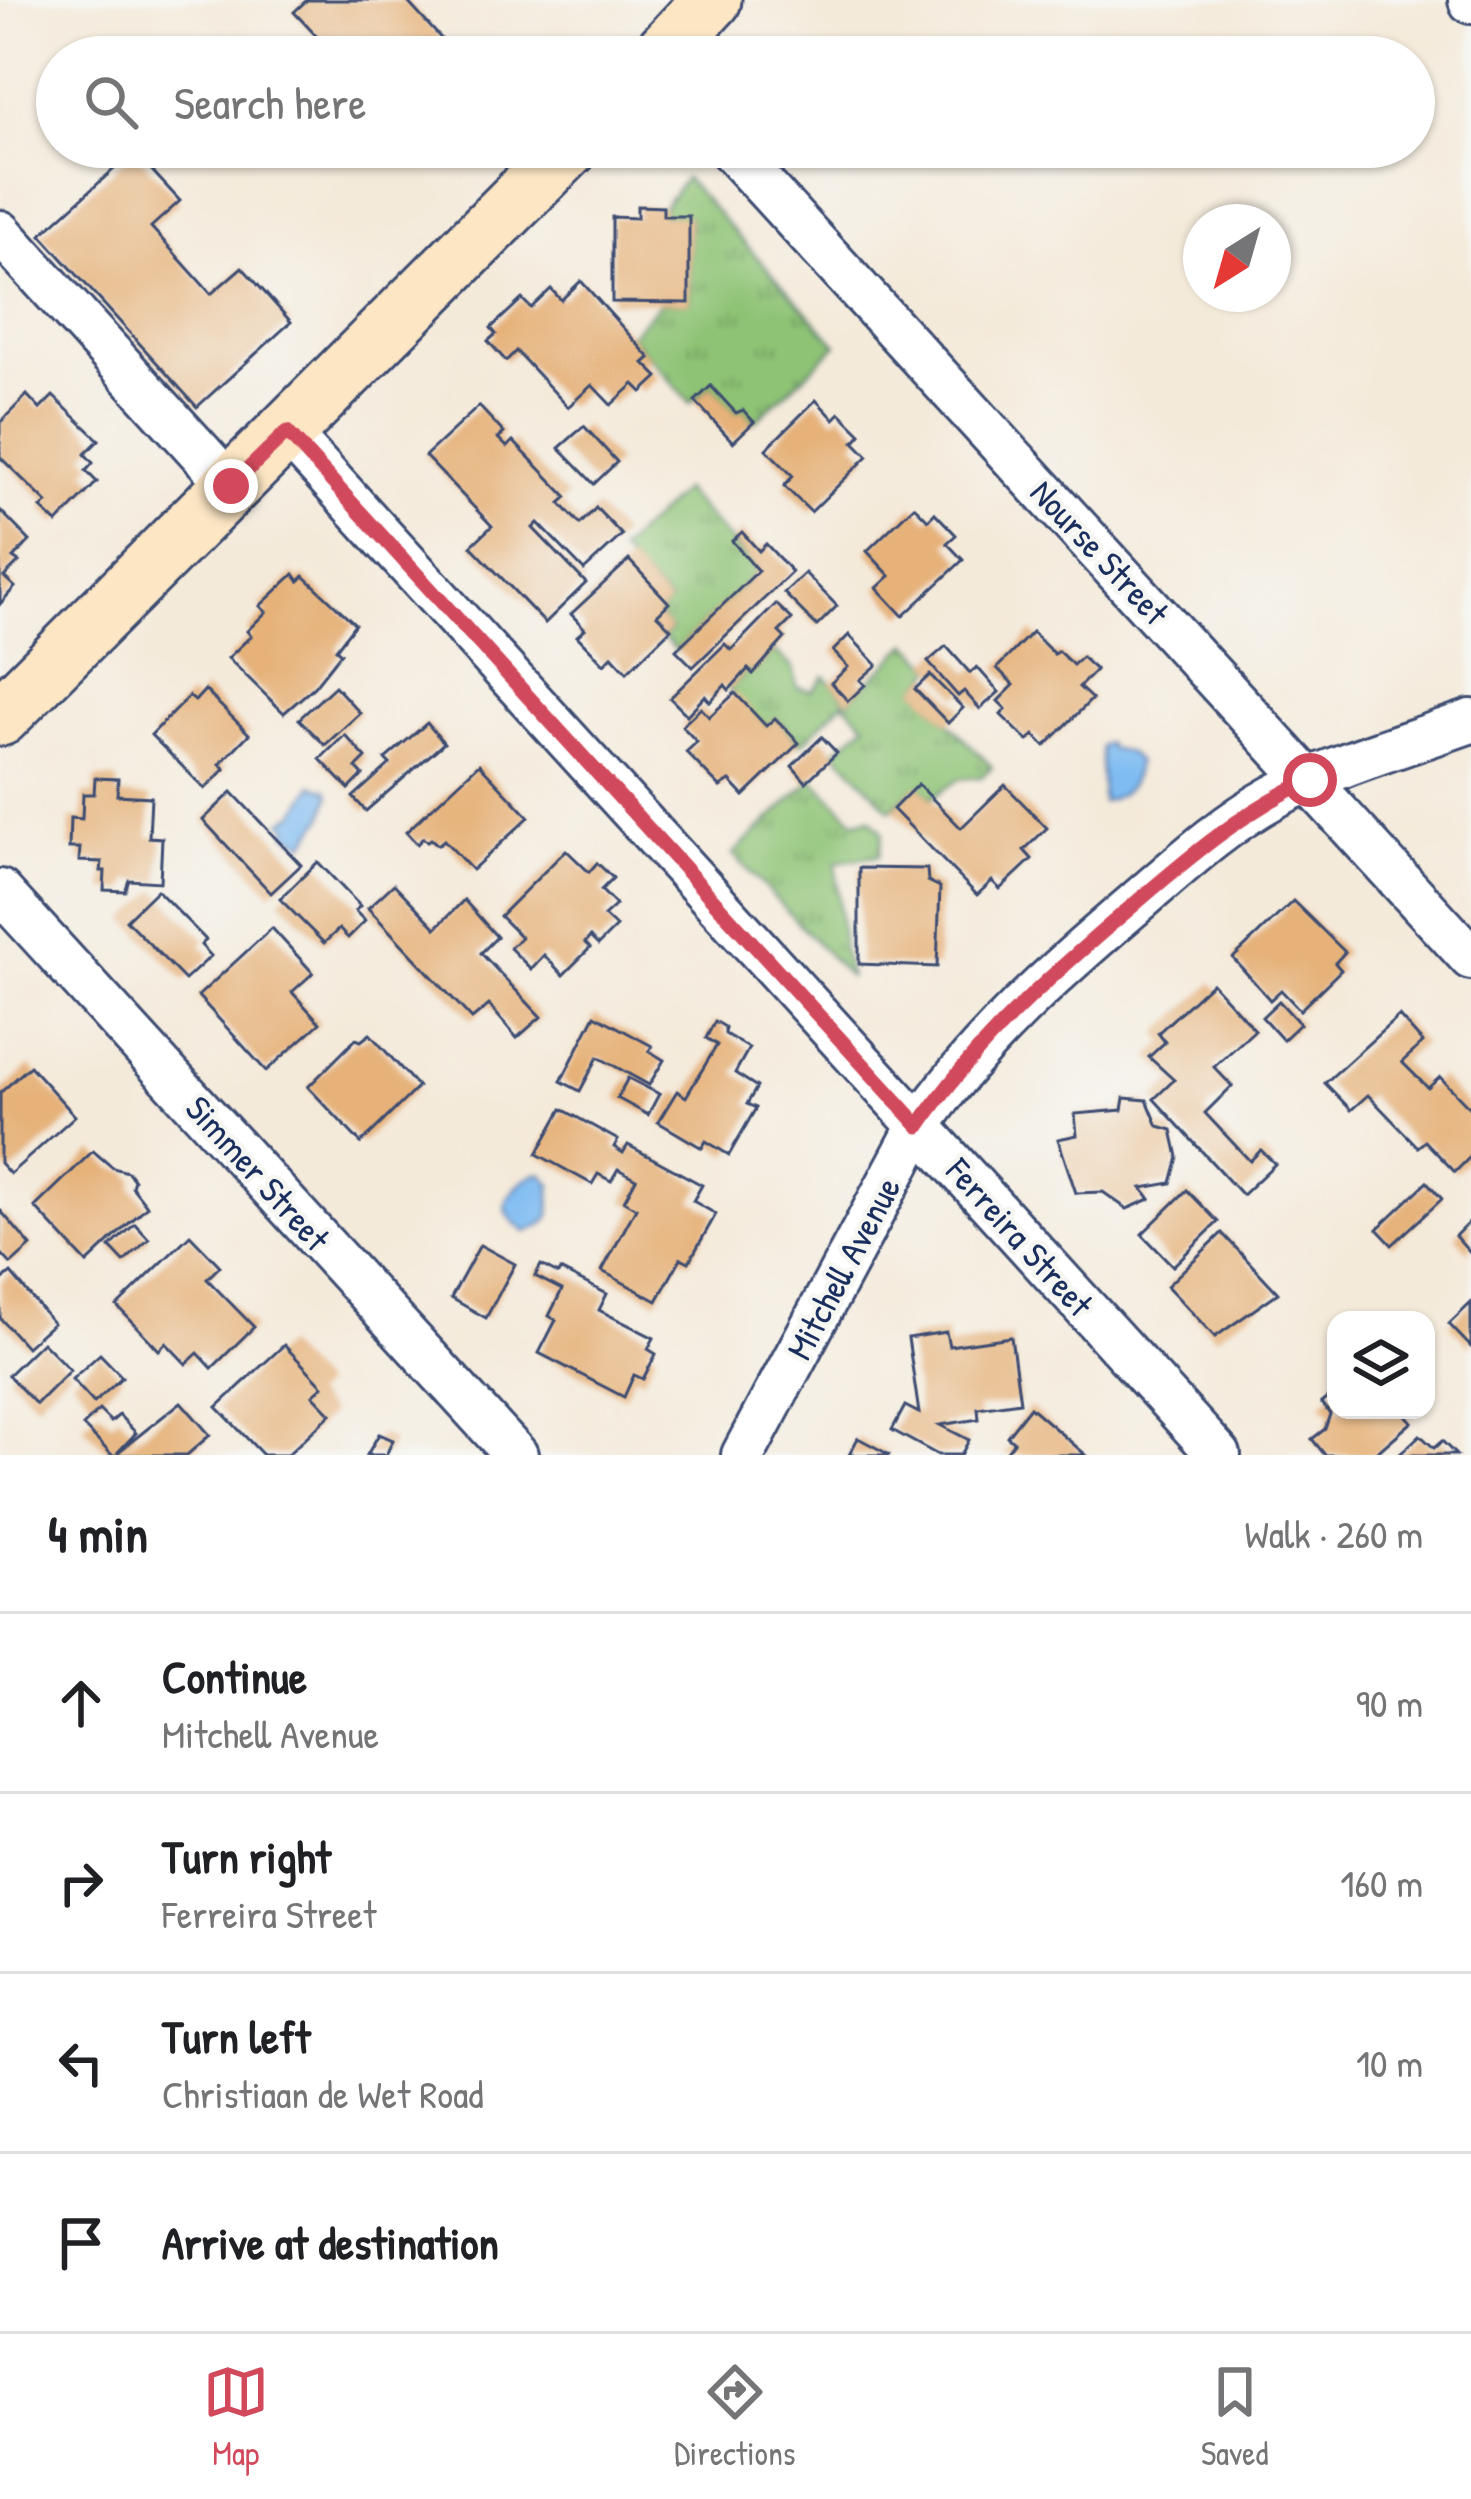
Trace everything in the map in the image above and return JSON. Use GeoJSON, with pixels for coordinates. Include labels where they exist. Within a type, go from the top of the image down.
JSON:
{"type":"FeatureCollection","features":[{"type":"Feature","properties":{"kind":"main road"},"geometry":{"type":"LineString","coordinates":[[678,36],[712,0]]}},
{"type":"Feature","properties":{"kind":"main road"},"geometry":{"type":"LineString","coordinates":[[0,717],[549,168]]}},
{"type":"Feature","properties":{"kind":"street","name":"Nourse Street"},"geometry":{"type":"LineString","coordinates":[[747,168],[1471,958]]}},
{"type":"Feature","properties":{"kind":"street"},"geometry":{"type":"LineString","coordinates":[[0,232],[231,486]]}},
{"type":"Feature","properties":{"kind":"street","name":"Ferreira Street"},"geometry":{"type":"LineString","coordinates":[[287,432],[1220,1455]]}},
{"type":"Feature","properties":{"kind":"street","name":"Mitchell Avenue"},"geometry":{"type":"LineString","coordinates":[[743,1455],[919,1126],[946,1086],[986,1042],[1074,955],[1234,822],[1310,780],[1471,721]]}},
{"type":"Feature","properties":{"kind":"street","name":"Simmer Street"},"geometry":{"type":"LineString","coordinates":[[0,891],[516,1455]]}},
{"type":"Feature","properties":{"kind":"green space"},"geometry":{"type":"Polygon","coordinates":[[[685,178],[837,345],[754,422],[743,410],[736,413],[711,386],[690,403],[630,335],[660,303],[689,302],[689,217],[663,216],[663,207],[685,178]]]}},
{"type":"Feature","properties":{"kind":"green space"},"geometry":{"type":"Polygon","coordinates":[[[683,490],[758,571],[676,650],[663,637],[671,629],[657,615],[669,602],[619,551],[683,490]]]}},
{"type":"Feature","properties":{"kind":"green space"},"geometry":{"type":"Polygon","coordinates":[[[909,643],[933,667],[916,689],[992,767],[981,777],[959,779],[932,798],[918,785],[890,810],[835,751],[866,724],[845,704],[909,643]]]}},
{"type":"Feature","properties":{"kind":"green space"},"geometry":{"type":"Polygon","coordinates":[[[774,651],[793,668],[797,687],[812,691],[825,676],[846,699],[803,743],[776,718],[766,726],[729,690],[774,651]]]}},
{"type":"Feature","properties":{"kind":"green space"},"geometry":{"type":"Polygon","coordinates":[[[813,779],[855,821],[870,818],[883,832],[879,856],[836,862],[843,951],[850,978],[733,854],[813,779]]]}},
{"type":"Feature","properties":{"kind":"water"},"geometry":{"type":"Polygon","coordinates":[[[1107,743],[1137,762],[1127,788],[1102,802],[1100,746],[1107,743]]]}},
{"type":"Feature","properties":{"kind":"water"},"geometry":{"type":"Polygon","coordinates":[[[313,785],[328,790],[330,796],[323,818],[305,843],[287,833],[289,827],[282,822],[296,813],[313,785]]]}},
{"type":"Feature","properties":{"kind":"water"},"geometry":{"type":"Polygon","coordinates":[[[541,1173],[552,1185],[550,1214],[526,1232],[509,1215],[507,1202],[518,1186],[541,1173]]]}},
{"type":"Feature","properties":{"kind":"building"},"geometry":{"type":"Polygon","coordinates":[[[307,0],[406,0],[439,36],[316,36],[294,12],[307,0]]]}},
{"type":"Feature","properties":{"kind":"building"},"geometry":{"type":"Polygon","coordinates":[[[115,168],[150,168],[180,201],[151,227],[211,294],[242,267],[291,322],[197,407],[41,235],[115,168]]]}},
{"type":"Feature","properties":{"kind":"building"},"geometry":{"type":"Polygon","coordinates":[[[637,206],[663,207],[663,216],[689,216],[689,303],[612,302],[612,217],[637,218],[637,206]]]}},
{"type":"Feature","properties":{"kind":"building"},"geometry":{"type":"Polygon","coordinates":[[[581,281],[650,358],[644,363],[658,377],[642,392],[634,384],[611,405],[592,385],[568,407],[516,351],[506,361],[488,341],[496,334],[491,328],[522,299],[531,308],[551,289],[561,300],[581,281]]]}},
{"type":"Feature","properties":{"kind":"building"},"geometry":{"type":"Polygon","coordinates":[[[711,386],[736,413],[743,410],[754,422],[733,442],[695,401],[711,386]]]}},
{"type":"Feature","properties":{"kind":"building"},"geometry":{"type":"Polygon","coordinates":[[[27,395],[40,409],[53,396],[99,440],[85,454],[93,463],[86,471],[97,482],[57,523],[41,508],[47,503],[0,457],[0,423],[27,395]]]}},
{"type":"Feature","properties":{"kind":"building"},"geometry":{"type":"Polygon","coordinates":[[[816,400],[834,419],[840,413],[861,434],[854,442],[868,456],[811,512],[784,486],[793,476],[766,449],[816,400]]]}},
{"type":"Feature","properties":{"kind":"building"},"geometry":{"type":"Polygon","coordinates":[[[479,406],[504,433],[498,438],[507,447],[513,441],[567,497],[560,503],[580,524],[596,508],[622,535],[584,570],[538,523],[533,528],[586,583],[545,623],[471,546],[492,526],[425,456],[479,406]]]}},
{"type":"Feature","properties":{"kind":"building"},"geometry":{"type":"Polygon","coordinates":[[[584,426],[617,462],[594,484],[559,448],[584,426]]]}},
{"type":"Feature","properties":{"kind":"building"},"geometry":{"type":"Polygon","coordinates":[[[914,506],[928,520],[935,513],[956,535],[947,543],[963,560],[903,616],[877,588],[890,576],[867,551],[914,506]]]}},
{"type":"Feature","properties":{"kind":"building"},"geometry":{"type":"Polygon","coordinates":[[[0,510],[30,541],[13,558],[19,562],[4,577],[15,587],[0,604],[0,510]]]}},
{"type":"Feature","properties":{"kind":"building"},"geometry":{"type":"Polygon","coordinates":[[[742,532],[759,551],[766,544],[792,572],[693,667],[676,650],[758,571],[732,541],[742,532]]]}},
{"type":"Feature","properties":{"kind":"building"},"geometry":{"type":"Polygon","coordinates":[[[629,560],[669,603],[657,615],[671,629],[627,672],[612,656],[604,664],[577,636],[585,629],[571,614],[629,560]]]}},
{"type":"Feature","properties":{"kind":"building"},"geometry":{"type":"Polygon","coordinates":[[[805,573],[837,606],[817,626],[784,593],[805,573]]]}},
{"type":"Feature","properties":{"kind":"building"},"geometry":{"type":"Polygon","coordinates":[[[294,574],[299,581],[304,576],[355,624],[336,649],[341,653],[314,687],[284,713],[228,658],[251,636],[247,631],[266,612],[260,606],[294,574]]]}},
{"type":"Feature","properties":{"kind":"building"},"geometry":{"type":"Polygon","coordinates":[[[776,604],[792,619],[779,632],[785,638],[753,674],[748,669],[729,690],[725,685],[710,702],[705,696],[687,715],[670,698],[725,644],[731,650],[776,604]]]}},
{"type":"Feature","properties":{"kind":"building"},"geometry":{"type":"Polygon","coordinates":[[[1032,632],[1054,654],[1058,651],[1073,665],[1082,657],[1096,670],[1079,687],[1092,699],[1045,746],[1034,735],[1028,741],[1001,715],[1006,709],[998,701],[1014,685],[997,668],[1032,632]]]}},
{"type":"Feature","properties":{"kind":"building"},"geometry":{"type":"Polygon","coordinates":[[[849,635],[877,665],[860,680],[865,685],[848,701],[831,683],[848,667],[833,651],[849,635]]]}},
{"type":"Feature","properties":{"kind":"building"},"geometry":{"type":"Polygon","coordinates":[[[946,646],[970,673],[977,667],[999,692],[980,709],[964,691],[958,696],[928,662],[946,646]]]}},
{"type":"Feature","properties":{"kind":"building"},"geometry":{"type":"Polygon","coordinates":[[[930,675],[963,708],[948,723],[915,689],[930,675]]]}},
{"type":"Feature","properties":{"kind":"building"},"geometry":{"type":"Polygon","coordinates":[[[335,686],[360,713],[325,745],[299,719],[335,686]]]}},
{"type":"Feature","properties":{"kind":"building"},"geometry":{"type":"Polygon","coordinates":[[[205,690],[249,734],[220,764],[225,769],[205,789],[151,735],[189,696],[195,701],[205,690]]]}},
{"type":"Feature","properties":{"kind":"building"},"geometry":{"type":"Polygon","coordinates":[[[735,693],[766,726],[775,718],[799,743],[744,796],[730,781],[720,787],[686,752],[697,742],[682,726],[701,708],[709,717],[735,693]]]}},
{"type":"Feature","properties":{"kind":"building"},"geometry":{"type":"Polygon","coordinates":[[[427,723],[444,743],[366,811],[353,797],[390,764],[385,759],[427,723]]]}},
{"type":"Feature","properties":{"kind":"building"},"geometry":{"type":"Polygon","coordinates":[[[345,735],[366,758],[356,768],[363,775],[349,789],[320,759],[345,735]]]}},
{"type":"Feature","properties":{"kind":"building"},"geometry":{"type":"Polygon","coordinates":[[[822,737],[837,753],[806,782],[792,766],[822,737]]]}},
{"type":"Feature","properties":{"kind":"building"},"geometry":{"type":"Polygon","coordinates":[[[479,764],[529,817],[472,870],[444,840],[438,845],[423,838],[417,844],[406,832],[479,764]]]}},
{"type":"Feature","properties":{"kind":"building"},"geometry":{"type":"Polygon","coordinates":[[[95,778],[118,779],[117,795],[151,797],[149,837],[162,838],[160,882],[129,880],[125,891],[104,890],[102,862],[79,861],[80,848],[69,848],[70,818],[82,819],[83,794],[94,794],[95,778]]]}},
{"type":"Feature","properties":{"kind":"building"},"geometry":{"type":"Polygon","coordinates":[[[918,784],[961,828],[1005,785],[1047,828],[1024,850],[1032,859],[1000,889],[992,881],[977,895],[893,809],[918,784]]]}},
{"type":"Feature","properties":{"kind":"building"},"geometry":{"type":"Polygon","coordinates":[[[232,792],[301,865],[271,893],[203,820],[232,792]]]}},
{"type":"Feature","properties":{"kind":"building"},"geometry":{"type":"Polygon","coordinates":[[[566,850],[589,872],[597,863],[613,878],[601,890],[616,905],[604,916],[616,927],[598,945],[590,937],[585,943],[590,948],[563,975],[544,955],[531,969],[510,948],[521,937],[500,916],[566,850]]]}},
{"type":"Feature","properties":{"kind":"building"},"geometry":{"type":"Polygon","coordinates":[[[318,862],[360,906],[355,911],[365,921],[348,938],[339,929],[324,943],[280,899],[318,862]]]}},
{"type":"Feature","properties":{"kind":"building"},"geometry":{"type":"Polygon","coordinates":[[[859,868],[927,869],[928,881],[940,887],[937,967],[859,964],[859,868]]]}},
{"type":"Feature","properties":{"kind":"building"},"geometry":{"type":"Polygon","coordinates":[[[394,884],[436,928],[464,900],[497,937],[481,953],[541,1017],[517,1038],[489,1005],[472,1019],[368,908],[394,884]]]}},
{"type":"Feature","properties":{"kind":"building"},"geometry":{"type":"Polygon","coordinates":[[[157,890],[206,940],[201,945],[211,956],[185,980],[126,920],[157,890]]]}},
{"type":"Feature","properties":{"kind":"building"},"geometry":{"type":"Polygon","coordinates":[[[1293,901],[1345,952],[1335,963],[1341,970],[1300,1010],[1281,990],[1270,1000],[1233,958],[1293,901]]]}},
{"type":"Feature","properties":{"kind":"building"},"geometry":{"type":"Polygon","coordinates":[[[272,928],[313,973],[292,992],[320,1023],[266,1071],[198,996],[272,928]]]}},
{"type":"Feature","properties":{"kind":"building"},"geometry":{"type":"Polygon","coordinates":[[[1212,983],[1255,1030],[1214,1067],[1232,1086],[1205,1113],[1250,1161],[1261,1150],[1275,1164],[1242,1195],[1154,1099],[1174,1080],[1149,1057],[1165,1042],[1158,1033],[1212,983]]]}},
{"type":"Feature","properties":{"kind":"building"},"geometry":{"type":"Polygon","coordinates":[[[1279,1001],[1300,1024],[1283,1040],[1262,1017],[1279,1001]]]}},
{"type":"Feature","properties":{"kind":"building"},"geometry":{"type":"Polygon","coordinates":[[[595,1015],[652,1046],[649,1051],[664,1060],[649,1085],[598,1057],[580,1091],[561,1081],[595,1015]]]}},
{"type":"Feature","properties":{"kind":"building"},"geometry":{"type":"Polygon","coordinates":[[[1399,1016],[1423,1043],[1402,1062],[1428,1088],[1440,1077],[1471,1109],[1471,1156],[1455,1172],[1425,1141],[1418,1147],[1368,1095],[1351,1110],[1325,1083],[1399,1016]]]}},
{"type":"Feature","properties":{"kind":"building"},"geometry":{"type":"Polygon","coordinates":[[[715,1021],[725,1027],[725,1034],[749,1048],[735,1073],[757,1087],[747,1104],[756,1108],[729,1155],[706,1141],[702,1148],[658,1122],[677,1091],[686,1097],[717,1045],[706,1038],[715,1021]]]}},
{"type":"Feature","properties":{"kind":"building"},"geometry":{"type":"Polygon","coordinates":[[[370,1034],[418,1087],[361,1143],[308,1087],[356,1039],[370,1034]]]}},
{"type":"Feature","properties":{"kind":"building"},"geometry":{"type":"Polygon","coordinates":[[[30,1066],[75,1116],[10,1174],[0,1163],[0,1093],[30,1066]]]}},
{"type":"Feature","properties":{"kind":"building"},"geometry":{"type":"Polygon","coordinates":[[[628,1078],[659,1094],[648,1115],[617,1098],[628,1078]]]}},
{"type":"Feature","properties":{"kind":"building"},"geometry":{"type":"Polygon","coordinates":[[[1124,1098],[1147,1100],[1158,1126],[1172,1130],[1178,1157],[1171,1183],[1142,1188],[1150,1199],[1127,1209],[1103,1192],[1076,1193],[1058,1139],[1077,1135],[1075,1114],[1122,1110],[1124,1098]]]}},
{"type":"Feature","properties":{"kind":"building"},"geometry":{"type":"Polygon","coordinates":[[[562,1109],[618,1140],[614,1147],[623,1153],[628,1145],[702,1185],[693,1201],[716,1214],[689,1262],[681,1258],[657,1301],[602,1271],[636,1208],[624,1201],[636,1179],[618,1169],[611,1181],[598,1174],[592,1184],[537,1154],[562,1109]]]}},
{"type":"Feature","properties":{"kind":"building"},"geometry":{"type":"Polygon","coordinates":[[[93,1151],[113,1168],[128,1172],[134,1180],[132,1187],[147,1206],[87,1263],[35,1207],[93,1151]]]}},
{"type":"Feature","properties":{"kind":"building"},"geometry":{"type":"Polygon","coordinates":[[[1427,1182],[1442,1199],[1392,1245],[1377,1229],[1427,1182]]]}},
{"type":"Feature","properties":{"kind":"building"},"geometry":{"type":"Polygon","coordinates":[[[1187,1190],[1218,1222],[1173,1266],[1142,1234],[1187,1190]]]}},
{"type":"Feature","properties":{"kind":"building"},"geometry":{"type":"Polygon","coordinates":[[[0,1210],[31,1246],[11,1264],[0,1252],[0,1210]]]}},
{"type":"Feature","properties":{"kind":"building"},"geometry":{"type":"Polygon","coordinates":[[[1471,1220],[1471,1254],[1455,1236],[1471,1220]]]}},
{"type":"Feature","properties":{"kind":"building"},"geometry":{"type":"Polygon","coordinates":[[[135,1224],[149,1239],[124,1262],[110,1247],[135,1224]]]}},
{"type":"Feature","properties":{"kind":"building"},"geometry":{"type":"Polygon","coordinates":[[[1222,1233],[1278,1293],[1215,1337],[1167,1286],[1222,1233]]]}},
{"type":"Feature","properties":{"kind":"building"},"geometry":{"type":"Polygon","coordinates":[[[190,1235],[220,1266],[207,1279],[254,1327],[212,1368],[198,1353],[186,1364],[166,1343],[159,1350],[117,1306],[190,1235]]]}},
{"type":"Feature","properties":{"kind":"building"},"geometry":{"type":"Polygon","coordinates":[[[480,1245],[515,1264],[486,1318],[451,1298],[480,1245]]]}},
{"type":"Feature","properties":{"kind":"building"},"geometry":{"type":"Polygon","coordinates":[[[541,1265],[607,1294],[599,1310],[654,1338],[648,1349],[656,1354],[643,1379],[634,1375],[624,1397],[539,1353],[556,1320],[549,1316],[562,1290],[535,1276],[541,1265]]]}},
{"type":"Feature","properties":{"kind":"building"},"geometry":{"type":"Polygon","coordinates":[[[11,1273],[53,1323],[26,1347],[0,1318],[0,1282],[11,1273]]]}},
{"type":"Feature","properties":{"kind":"building"},"geometry":{"type":"Polygon","coordinates":[[[1471,1303],[1471,1347],[1449,1324],[1471,1303]]]}},
{"type":"Feature","properties":{"kind":"building"},"geometry":{"type":"Polygon","coordinates":[[[946,1332],[949,1346],[1011,1337],[1020,1402],[978,1408],[979,1419],[940,1425],[969,1440],[961,1455],[938,1455],[892,1430],[905,1406],[919,1413],[908,1338],[946,1332]]]}},
{"type":"Feature","properties":{"kind":"building"},"geometry":{"type":"Polygon","coordinates":[[[42,1342],[70,1370],[36,1404],[8,1375],[42,1342]]]}},
{"type":"Feature","properties":{"kind":"building"},"geometry":{"type":"Polygon","coordinates":[[[284,1345],[323,1386],[313,1395],[331,1414],[287,1455],[263,1455],[217,1407],[284,1345]]]}},
{"type":"Feature","properties":{"kind":"building"},"geometry":{"type":"Polygon","coordinates":[[[100,1354],[122,1377],[94,1403],[72,1379],[100,1354]]]}},
{"type":"Feature","properties":{"kind":"building"},"geometry":{"type":"Polygon","coordinates":[[[181,1402],[210,1435],[187,1455],[112,1455],[83,1426],[99,1410],[111,1422],[119,1415],[136,1433],[117,1453],[181,1402]]]}},
{"type":"Feature","properties":{"kind":"building"},"geometry":{"type":"Polygon","coordinates":[[[1030,1407],[1086,1455],[1004,1455],[1014,1442],[1007,1436],[1030,1407]]]}},
{"type":"Feature","properties":{"kind":"building"},"geometry":{"type":"Polygon","coordinates":[[[1328,1419],[1412,1422],[1374,1455],[1325,1455],[1312,1439],[1325,1429],[1328,1419]]]}},
{"type":"Feature","properties":{"kind":"building"},"geometry":{"type":"Polygon","coordinates":[[[379,1434],[393,1440],[386,1455],[367,1455],[379,1434]]]}},
{"type":"Feature","properties":{"kind":"building"},"geometry":{"type":"Polygon","coordinates":[[[1420,1435],[1434,1448],[1442,1441],[1456,1455],[1399,1455],[1420,1435]]]}},
{"type":"Feature","properties":{"kind":"building"},"geometry":{"type":"Polygon","coordinates":[[[858,1438],[890,1455],[849,1455],[858,1438]]]}},
{"type":"Feature","properties":{"kind":"route"},"geometry":{"type":"LineString","coordinates":[[231,486],[287,432],[919,1126],[946,1086],[1074,955],[1234,822],[1310,780]]}}]}
